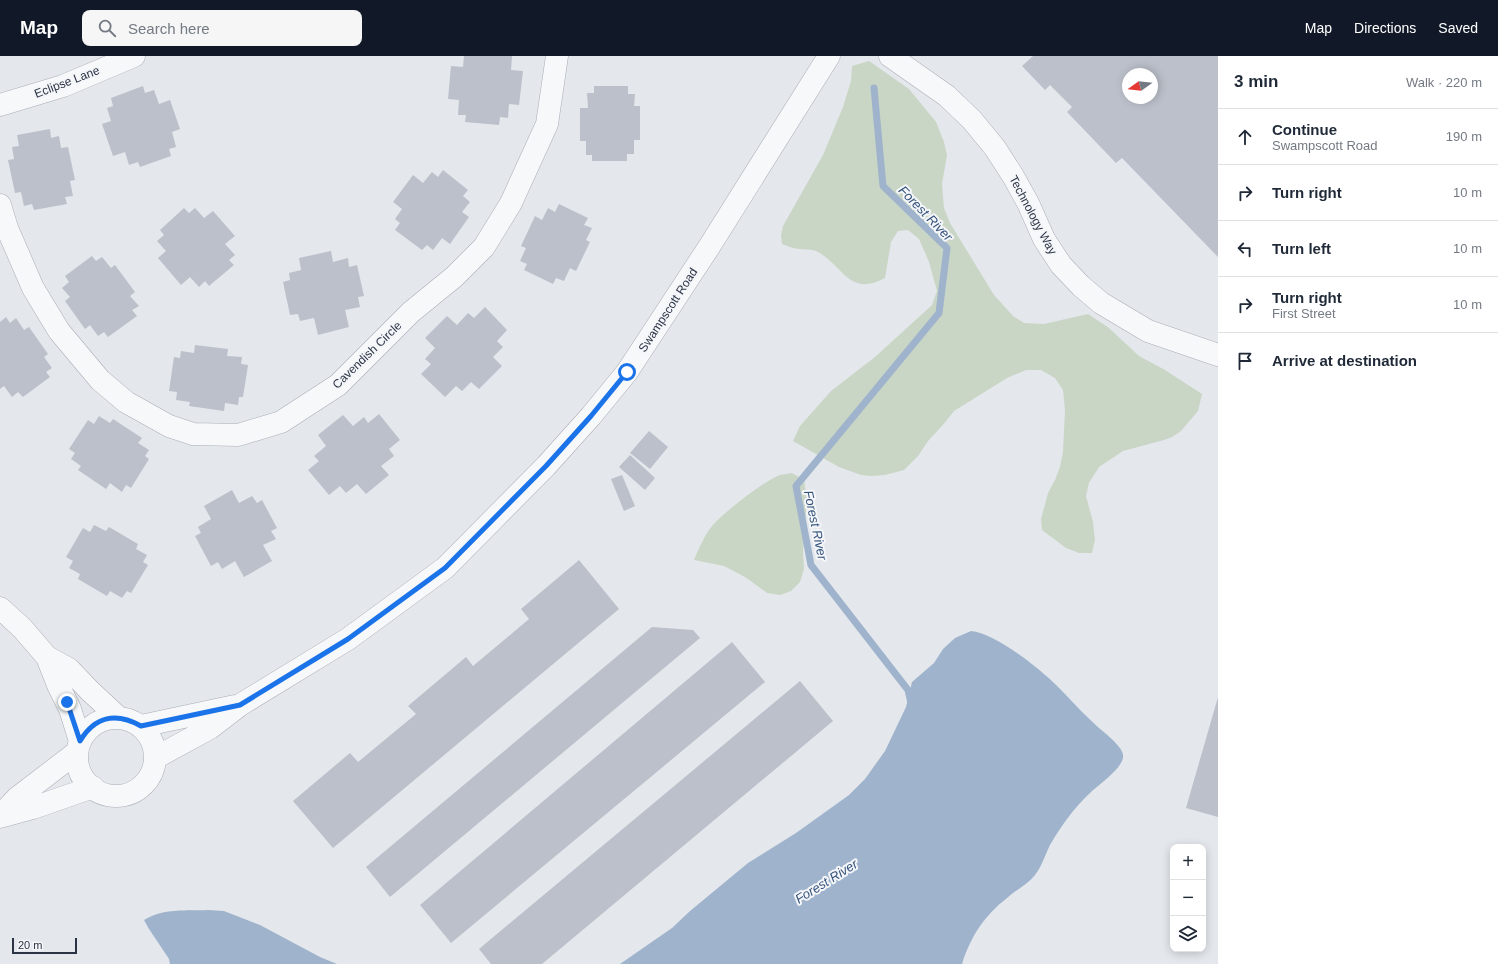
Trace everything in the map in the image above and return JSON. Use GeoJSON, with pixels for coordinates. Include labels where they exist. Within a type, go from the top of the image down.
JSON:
{"type":"FeatureCollection","features":[{"type":"Feature","properties":{"kind":"street","name":"Eclipse Lane"},"geometry":{"type":"LineString","coordinates":[[0,105],[63,86],[134,56]]}},
{"type":"Feature","properties":{"kind":"street","name":"Cavendish Circle"},"geometry":{"type":"LineString","coordinates":[[0,205],[7,228],[33,288],[59,331],[100,380],[126,402],[169,426],[193,434],[238,435],[281,422],[338,385],[411,312],[454,278],[484,247],[511,203],[546,124],[557,56]]}},
{"type":"Feature","properties":{"kind":"street","name":"Swampscott Road"},"geometry":{"type":"LineString","coordinates":[[156,758],[210,728],[240,705],[348,639],[445,568],[546,466],[591,416],[627,372],[709,247],[829,56]]}},
{"type":"Feature","properties":{"kind":"street","name":"Technology Way"},"geometry":{"type":"LineString","coordinates":[[890,56],[947,96],[972,120],[990,142],[1013,176],[1028,203],[1044,239],[1061,265],[1081,286],[1101,303],[1148,331],[1218,355]]}},
{"type":"Feature","properties":{"kind":"street"},"geometry":{"type":"LineString","coordinates":[[0,608],[22,628],[47,657],[58,685],[70,709],[79,747],[78,764],[82,775],[88,784],[97,791],[108,795],[119,796],[130,793],[141,788],[148,779],[154,769],[156,758],[154,746],[149,735],[141,726],[130,720],[118,717],[106,719],[94,724],[86,732],[79,747],[17,798],[0,816]]}},
{"type":"Feature","properties":{"kind":"street"},"geometry":{"type":"LineString","coordinates":[[47,657],[69,669],[118,717]]}},
{"type":"Feature","properties":{"kind":"street","name":"Swampscott Road"},"geometry":{"type":"LineString","coordinates":[[141,726],[240,705]]}},
{"type":"Feature","properties":{"kind":"street"},"geometry":{"type":"LineString","coordinates":[[0,816],[33,808],[93,787]]}},
{"type":"Feature","properties":{"kind":"green space"},"geometry":{"type":"Polygon","coordinates":[[[869,61],[909,89],[936,122],[944,142],[947,155],[942,184],[944,208],[950,223],[994,295],[1013,316],[1024,323],[1044,324],[1088,314],[1109,328],[1139,356],[1165,370],[1202,394],[1198,411],[1181,431],[1164,440],[1123,451],[1099,467],[1089,483],[1086,496],[1093,522],[1095,540],[1092,553],[1079,553],[1066,548],[1042,530],[1041,519],[1048,493],[1060,467],[1063,452],[1065,410],[1063,390],[1055,378],[1041,370],[1026,370],[1007,378],[954,411],[928,441],[918,456],[904,470],[885,475],[861,475],[839,467],[793,441],[800,426],[831,391],[875,357],[932,305],[937,291],[929,262],[919,239],[908,230],[898,231],[891,242],[885,278],[873,283],[862,284],[854,282],[816,251],[782,244],[781,236],[783,226],[823,155],[843,107],[851,81],[852,66],[869,61]]]}},
{"type":"Feature","properties":{"kind":"green space"},"geometry":{"type":"Polygon","coordinates":[[[792,473],[804,480],[807,499],[803,553],[804,569],[800,582],[791,591],[780,595],[767,593],[745,577],[724,566],[694,560],[707,533],[722,516],[763,484],[780,475],[792,473]]]}},
{"type":"Feature","properties":{"kind":"water"},"geometry":{"type":"Polygon","coordinates":[[[971,631],[994,639],[1035,666],[1115,742],[1123,755],[1120,765],[1116,770],[1084,799],[1068,818],[1050,845],[1042,864],[1035,875],[1010,895],[985,919],[974,936],[962,964],[620,964],[672,928],[690,911],[748,863],[796,833],[849,795],[865,779],[885,751],[906,707],[912,682],[934,663],[943,649],[955,638],[971,631]]]}},
{"type":"Feature","properties":{"kind":"water"},"geometry":{"type":"Polygon","coordinates":[[[183,910],[224,911],[260,925],[320,957],[337,964],[170,964],[169,959],[144,920],[151,916],[167,912],[183,910]]]}},
{"type":"Feature","properties":{"kind":"building"},"geometry":{"type":"Polygon","coordinates":[[[464,56],[512,56],[511,70],[523,71],[519,105],[509,104],[508,118],[500,117],[499,125],[465,122],[466,115],[458,115],[459,100],[448,99],[451,66],[463,67],[464,56]]]}},
{"type":"Feature","properties":{"kind":"building"},"geometry":{"type":"Polygon","coordinates":[[[1033,56],[1218,56],[1218,257],[1122,158],[1116,163],[1067,112],[1072,107],[1050,85],[1045,90],[1022,66],[1033,56]]]}},
{"type":"Feature","properties":{"kind":"building"},"geometry":{"type":"Polygon","coordinates":[[[143,86],[145,93],[154,90],[159,104],[170,100],[180,129],[172,132],[176,147],[169,149],[171,156],[140,167],[138,162],[129,165],[125,152],[113,156],[102,124],[111,121],[107,108],[113,106],[111,98],[143,86]]]}},
{"type":"Feature","properties":{"kind":"building"},"geometry":{"type":"Polygon","coordinates":[[[594,86],[628,86],[628,94],[635,94],[634,106],[640,106],[640,140],[634,140],[634,154],[627,154],[627,161],[592,161],[592,155],[586,155],[586,141],[580,141],[580,108],[588,108],[587,93],[594,93],[594,86]]]}},
{"type":"Feature","properties":{"kind":"building"},"geometry":{"type":"Polygon","coordinates":[[[50,129],[51,138],[59,136],[61,148],[68,147],[75,180],[70,181],[73,196],[65,197],[67,204],[34,210],[32,204],[24,206],[21,192],[15,193],[8,160],[14,159],[12,147],[19,146],[17,135],[50,129]]]}},
{"type":"Feature","properties":{"kind":"building"},"geometry":{"type":"Polygon","coordinates":[[[443,170],[468,190],[463,196],[470,202],[462,212],[469,217],[450,244],[442,238],[433,250],[427,245],[422,250],[395,230],[400,223],[395,219],[402,209],[393,202],[413,175],[423,183],[432,172],[438,177],[443,170]]]}},
{"type":"Feature","properties":{"kind":"building"},"geometry":{"type":"Polygon","coordinates":[[[559,204],[588,218],[584,225],[592,228],[586,240],[590,242],[576,271],[570,268],[564,281],[556,278],[553,284],[524,270],[527,264],[520,261],[526,248],[521,246],[535,216],[542,220],[548,208],[555,212],[559,204]]]}},
{"type":"Feature","properties":{"kind":"building"},"geometry":{"type":"Polygon","coordinates":[[[184,208],[189,213],[195,208],[204,218],[213,211],[235,236],[225,244],[235,255],[229,260],[234,265],[209,286],[205,281],[199,287],[190,277],[181,285],[158,258],[166,251],[157,241],[164,235],[160,230],[184,208]]]}},
{"type":"Feature","properties":{"kind":"building"},"geometry":{"type":"Polygon","coordinates":[[[331,251],[333,262],[348,258],[349,267],[357,265],[364,296],[358,297],[360,307],[345,310],[349,327],[318,335],[314,318],[300,321],[298,314],[290,315],[283,282],[290,280],[289,273],[301,270],[299,258],[331,251]]]}},
{"type":"Feature","properties":{"kind":"building"},"geometry":{"type":"Polygon","coordinates":[[[92,256],[96,261],[102,257],[111,268],[115,265],[135,292],[130,296],[139,306],[132,310],[137,316],[108,337],[104,332],[98,336],[90,325],[85,329],[65,301],[70,297],[62,288],[69,282],[65,276],[92,256]]]}},
{"type":"Feature","properties":{"kind":"building"},"geometry":{"type":"Polygon","coordinates":[[[485,307],[507,330],[497,341],[503,347],[493,357],[502,366],[479,389],[471,382],[462,391],[456,386],[445,397],[421,374],[431,364],[425,359],[435,348],[425,338],[447,316],[457,325],[468,313],[474,318],[485,307]]]}},
{"type":"Feature","properties":{"kind":"building"},"geometry":{"type":"Polygon","coordinates":[[[6,317],[10,323],[16,318],[24,330],[29,327],[48,354],[44,357],[52,368],[46,372],[50,377],[23,397],[18,392],[12,397],[4,386],[0,389],[0,322],[6,317]]]}},
{"type":"Feature","properties":{"kind":"building"},"geometry":{"type":"Polygon","coordinates":[[[195,345],[228,349],[227,356],[242,357],[241,364],[248,365],[243,397],[239,397],[238,405],[225,403],[224,411],[189,406],[190,402],[176,400],[177,392],[169,391],[174,357],[180,358],[181,351],[194,353],[195,345]]]}},
{"type":"Feature","properties":{"kind":"building"},"geometry":{"type":"Polygon","coordinates":[[[379,414],[400,440],[389,449],[394,456],[381,466],[389,475],[366,494],[357,484],[346,493],[340,486],[329,495],[308,470],[319,461],[314,456],[326,446],[318,435],[343,415],[353,426],[364,417],[368,423],[379,414]]]}},
{"type":"Feature","properties":{"kind":"building"},"geometry":{"type":"Polygon","coordinates":[[[99,416],[110,423],[113,419],[142,438],[138,443],[149,450],[145,456],[149,459],[131,488],[126,485],[122,492],[110,483],[106,489],[78,470],[81,466],[71,459],[75,453],[69,449],[88,420],[94,424],[99,416]]]}},
{"type":"Feature","properties":{"kind":"building"},"geometry":{"type":"Polygon","coordinates":[[[649,431],[668,447],[650,469],[630,453],[649,431]]]}},
{"type":"Feature","properties":{"kind":"building"},"geometry":{"type":"Polygon","coordinates":[[[630,455],[655,478],[645,490],[619,467],[630,455]]]}},
{"type":"Feature","properties":{"kind":"building"},"geometry":{"type":"Polygon","coordinates":[[[622,475],[635,506],[624,511],[611,479],[622,475]]]}},
{"type":"Feature","properties":{"kind":"building"},"geometry":{"type":"Polygon","coordinates":[[[232,490],[239,503],[252,496],[257,503],[262,500],[277,528],[271,531],[276,539],[263,545],[272,561],[244,577],[235,561],[222,569],[218,562],[211,566],[195,536],[201,533],[198,527],[211,519],[204,506],[232,490]]]}},
{"type":"Feature","properties":{"kind":"building"},"geometry":{"type":"Polygon","coordinates":[[[94,525],[106,531],[109,527],[138,544],[136,549],[147,555],[143,562],[148,565],[131,593],[127,591],[122,598],[110,591],[107,596],[78,579],[80,574],[69,568],[73,561],[66,557],[83,528],[90,532],[94,525]]]}},
{"type":"Feature","properties":{"kind":"building"},"geometry":{"type":"Polygon","coordinates":[[[579,560],[619,609],[333,848],[293,801],[350,753],[358,762],[416,714],[408,706],[466,657],[473,666],[529,619],[521,609],[579,560]]]}},
{"type":"Feature","properties":{"kind":"building"},"geometry":{"type":"Polygon","coordinates":[[[652,627],[693,630],[700,638],[390,897],[366,867],[652,627]]]}},
{"type":"Feature","properties":{"kind":"building"},"geometry":{"type":"Polygon","coordinates":[[[732,642],[765,682],[451,943],[420,905],[732,642]]]}},
{"type":"Feature","properties":{"kind":"building"},"geometry":{"type":"Polygon","coordinates":[[[800,681],[833,721],[542,964],[491,964],[479,949],[800,681]]]}},
{"type":"Feature","properties":{"kind":"building"},"geometry":{"type":"Polygon","coordinates":[[[1218,697],[1218,817],[1186,808],[1218,697]]]}},
{"type":"Feature","properties":{"kind":"waterway","name":"Forest River"},"geometry":{"type":"LineString","coordinates":[[874,88],[883,186],[947,248],[939,313],[796,486],[811,565],[908,690],[911,703]]}},
{"type":"Feature","properties":{"kind":"route"},"geometry":{"type":"LineString","coordinates":[[67,702],[80,741],[94,724],[106,719],[118,717],[130,720],[141,726],[240,705],[348,639],[445,568],[498,517],[546,466],[591,416],[627,372]]}}]}
